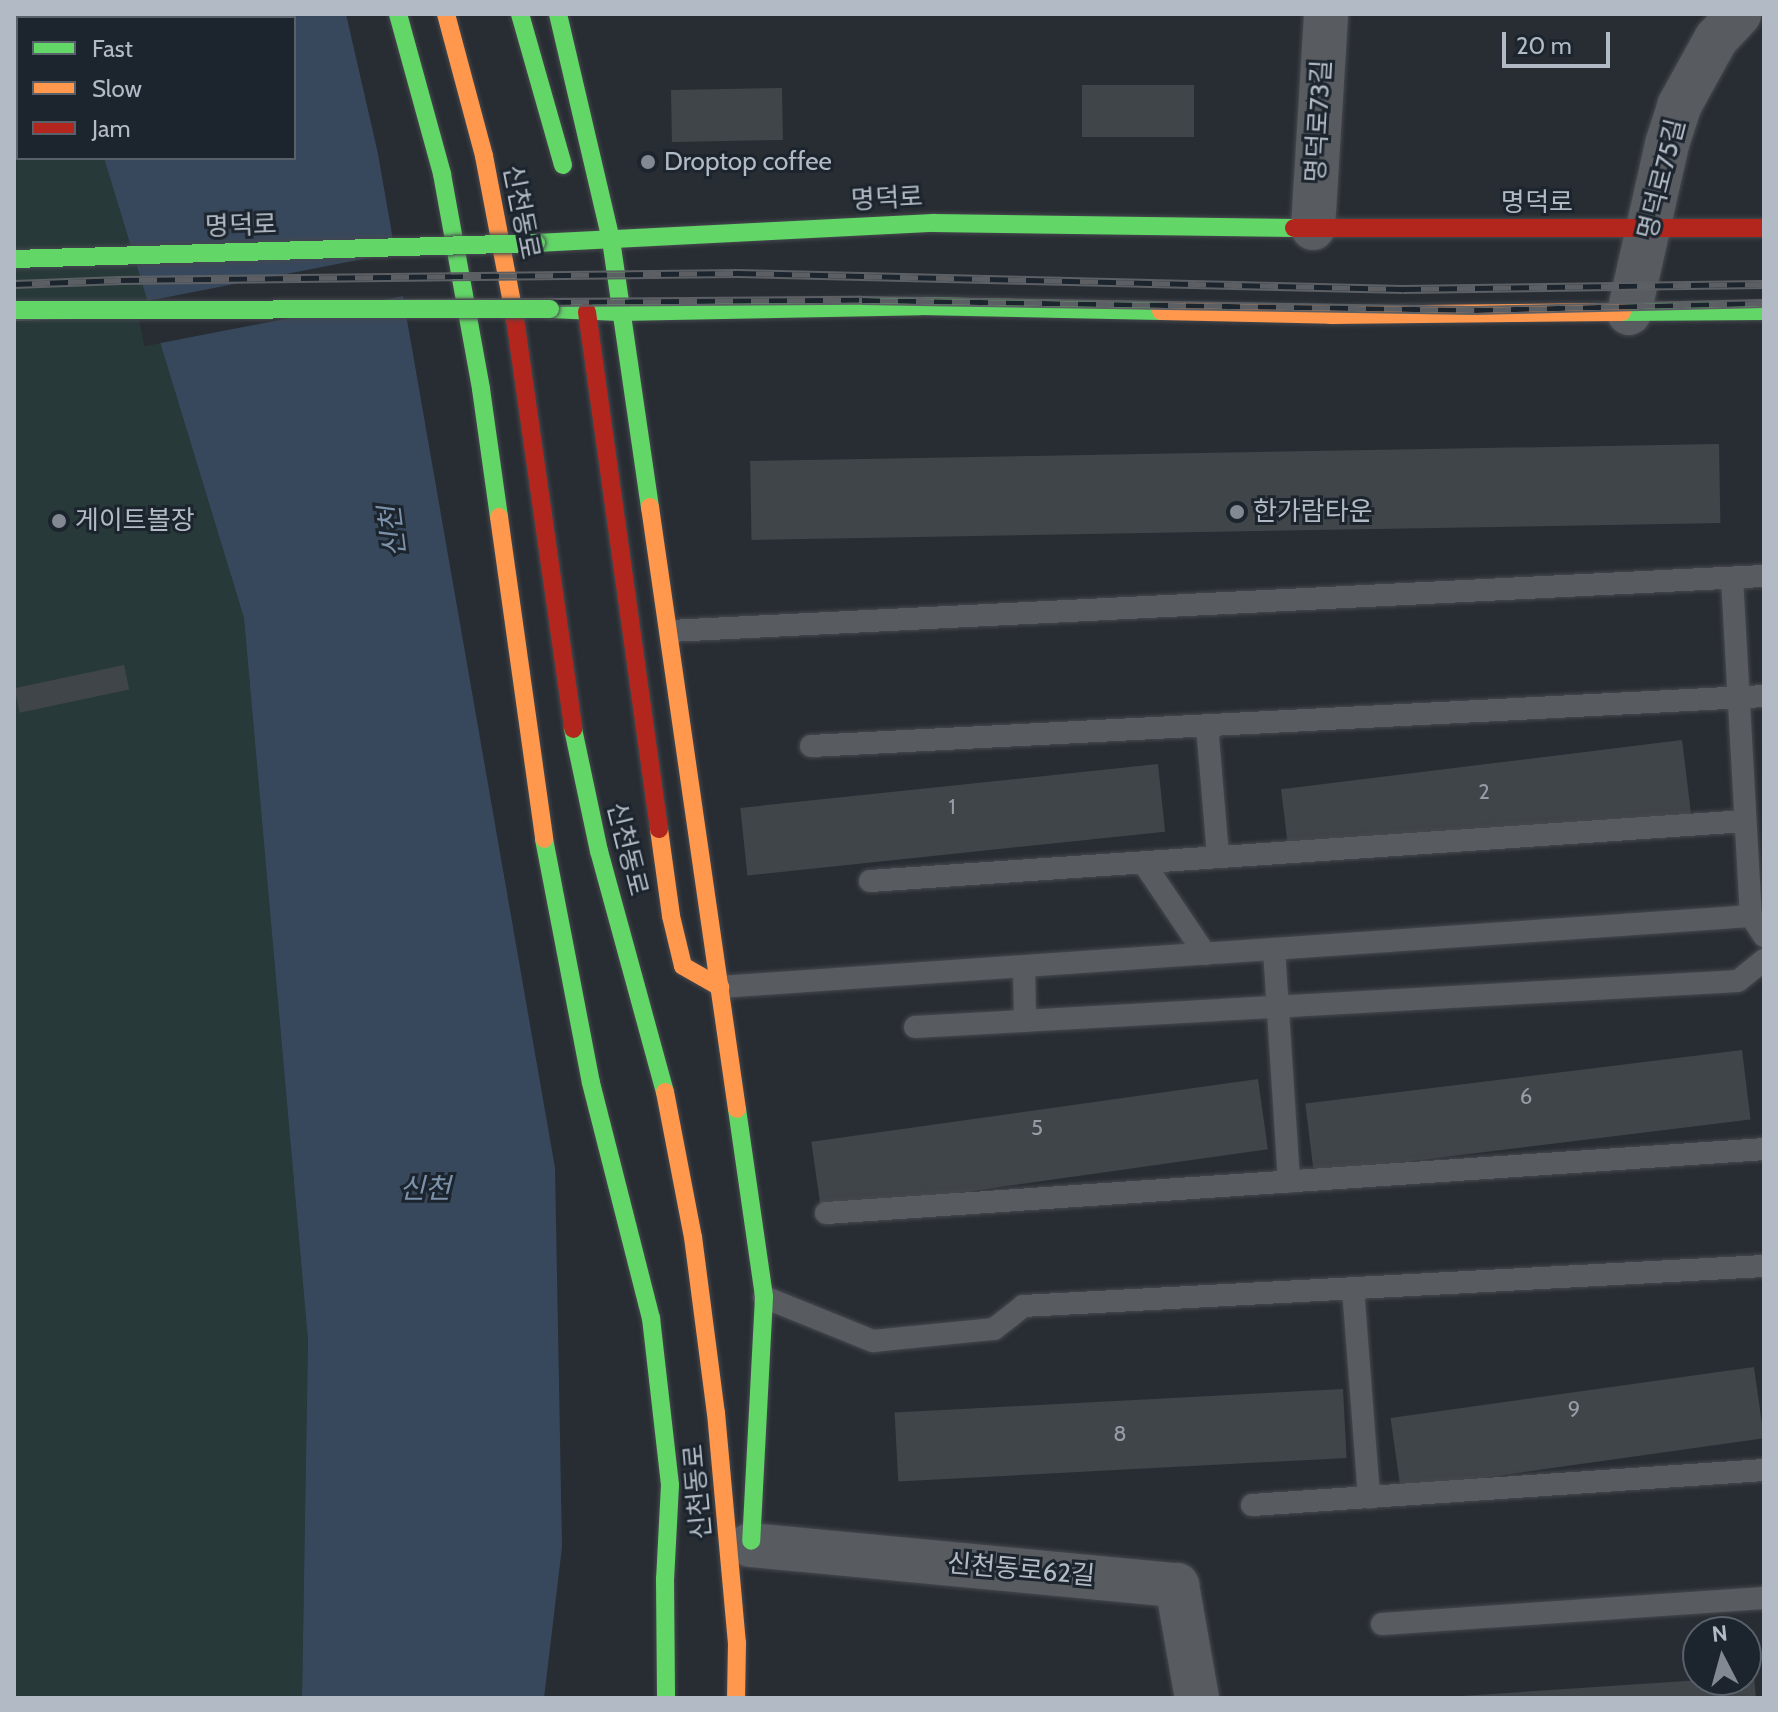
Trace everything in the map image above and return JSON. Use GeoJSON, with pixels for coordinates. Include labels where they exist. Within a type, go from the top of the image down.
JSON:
{"type":"FeatureCollection","features":[{"type":"Feature","properties":{"kind":"main road","name":"신천동로"},"geometry":{"type":"LineString","coordinates":[[398,14],[442,174],[481,389],[542,826],[588,1067],[651,1318],[670,1485],[665,1579],[666,1698]]}},
{"type":"Feature","properties":{"kind":"main road","name":"신천동로"},"geometry":{"type":"LineString","coordinates":[[446,14],[484,156],[526,380],[566,697],[599,851],[664,1085],[693,1237],[716,1413],[737,1643],[736,1698]]}},
{"type":"Feature","properties":{"kind":"main road"},"geometry":{"type":"LineString","coordinates":[[520,14],[553,121],[566,181]]}},
{"type":"Feature","properties":{"kind":"main road"},"geometry":{"type":"LineString","coordinates":[[558,14],[611,240],[764,1297],[750,1545],[737,1643]]}},
{"type":"Feature","properties":{"kind":"main road","name":"명덕로"},"geometry":{"type":"LineString","coordinates":[[14,259],[536,243],[578,234],[611,240],[933,223],[1313,228],[1764,228]]}},
{"type":"Feature","properties":{"kind":"main road"},"geometry":{"type":"LineString","coordinates":[[14,310],[550,309],[619,312],[920,306],[1331,315],[1764,311]]}},
{"type":"Feature","properties":{"kind":"main road"},"geometry":{"type":"LineString","coordinates":[[587,312],[671,916],[683,966],[720,987]]}},
{"type":"Feature","properties":{"kind":"main road"},"geometry":{"type":"LineString","coordinates":[[566,697],[593,733]]}},
{"type":"Feature","properties":{"kind":"main road"},"geometry":{"type":"LineString","coordinates":[[632,742],[642,724]]}},
{"type":"Feature","properties":{"kind":"street","name":"명덕로73길"},"geometry":{"type":"LineString","coordinates":[[1313,228],[1326,14]]}},
{"type":"Feature","properties":{"kind":"street","name":"명덕로75길"},"geometry":{"type":"LineString","coordinates":[[1629,313],[1667,144],[1679,106],[1716,39],[1739,14]]}},
{"type":"Feature","properties":{"kind":"street","name":"신천동로62길"},"geometry":{"type":"LineString","coordinates":[[750,1545],[1177,1585],[1197,1698]]}},
{"type":"Feature","properties":{"kind":"lane"},"geometry":{"type":"LineString","coordinates":[[670,631],[1764,576]]}},
{"type":"Feature","properties":{"kind":"lane"},"geometry":{"type":"LineString","coordinates":[[1732,578],[1752,834],[1751,916],[1764,936]]}},
{"type":"Feature","properties":{"kind":"lane"},"geometry":{"type":"LineString","coordinates":[[811,746],[1764,696]]}},
{"type":"Feature","properties":{"kind":"lane"},"geometry":{"type":"LineString","coordinates":[[1207,725],[1218,857]]}},
{"type":"Feature","properties":{"kind":"lane"},"geometry":{"type":"LineString","coordinates":[[870,881],[1218,857],[1752,834]]}},
{"type":"Feature","properties":{"kind":"lane"},"geometry":{"type":"LineString","coordinates":[[1143,862],[1205,954]]}},
{"type":"Feature","properties":{"kind":"lane"},"geometry":{"type":"LineString","coordinates":[[720,987],[1751,916]]}},
{"type":"Feature","properties":{"kind":"lane"},"geometry":{"type":"LineString","coordinates":[[1274,949],[1289,1182]]}},
{"type":"Feature","properties":{"kind":"lane"},"geometry":{"type":"LineString","coordinates":[[915,1027],[1738,981],[1764,960]]}},
{"type":"Feature","properties":{"kind":"lane"},"geometry":{"type":"LineString","coordinates":[[1024,967],[1025,1021]]}},
{"type":"Feature","properties":{"kind":"lane"},"geometry":{"type":"LineString","coordinates":[[826,1213],[1764,1149]]}},
{"type":"Feature","properties":{"kind":"lane"},"geometry":{"type":"LineString","coordinates":[[764,1297],[873,1341],[994,1329],[1023,1306],[1764,1266]]}},
{"type":"Feature","properties":{"kind":"lane"},"geometry":{"type":"LineString","coordinates":[[1353,1288],[1369,1497]]}},
{"type":"Feature","properties":{"kind":"lane"},"geometry":{"type":"LineString","coordinates":[[1252,1505],[1764,1470]]}},
{"type":"Feature","properties":{"kind":"lane"},"geometry":{"type":"LineString","coordinates":[[1382,1624],[1764,1598]]}},
{"type":"Feature","properties":{"kind":"shaded area"},"geometry":{"type":"Polygon","coordinates":[[[14,14],[58,14],[16,16],[16,160],[105,160],[244,618],[308,1340],[302,1698],[14,1698],[14,14]]]}},
{"type":"Feature","properties":{"kind":"water","name":"신천"},"geometry":{"type":"Polygon","coordinates":[[[346,14],[378,154],[555,1168],[562,1547],[544,1698],[302,1698],[308,1340],[244,618],[105,160],[296,160],[296,16],[58,16],[346,14]]]}},
{"type":"Feature","properties":{"kind":"pier"},"geometry":{"type":"Polygon","coordinates":[[[399,252],[407,295],[144,346],[136,303],[399,252]]]}},
{"type":"Feature","properties":{"kind":"building"},"geometry":{"type":"Polygon","coordinates":[[[1082,85],[1194,85],[1194,137],[1082,137],[1082,85]]]}},
{"type":"Feature","properties":{"kind":"building"},"geometry":{"type":"Polygon","coordinates":[[[782,88],[783,140],[672,142],[671,90],[782,88]]]}},
{"type":"Feature","properties":{"kind":"building","name":"한가람타운"},"geometry":{"type":"Polygon","coordinates":[[[1719,444],[1720,523],[752,540],[750,461],[1719,444]]]}},
{"type":"Feature","properties":{"kind":"building"},"geometry":{"type":"Polygon","coordinates":[[[124,665],[129,689],[20,713],[14,688],[124,665]]]}},
{"type":"Feature","properties":{"kind":"building"},"geometry":{"type":"Polygon","coordinates":[[[1682,740],[1691,814],[1290,864],[1281,789],[1682,740]]]}},
{"type":"Feature","properties":{"kind":"building"},"geometry":{"type":"Polygon","coordinates":[[[1158,764],[1165,832],[747,876],[740,808],[1158,764]]]}},
{"type":"Feature","properties":{"kind":"building"},"geometry":{"type":"Polygon","coordinates":[[[1742,1050],[1751,1119],[1314,1173],[1305,1104],[1742,1050]]]}},
{"type":"Feature","properties":{"kind":"building"},"geometry":{"type":"Polygon","coordinates":[[[1258,1079],[1268,1149],[821,1212],[811,1142],[1258,1079]]]}},
{"type":"Feature","properties":{"kind":"building"},"geometry":{"type":"Polygon","coordinates":[[[1754,1367],[1764,1438],[1401,1489],[1391,1418],[1754,1367]]]}},
{"type":"Feature","properties":{"kind":"building"},"geometry":{"type":"Polygon","coordinates":[[[1343,1389],[1347,1458],[898,1481],[895,1412],[1343,1389]]]}},
{"type":"Feature","properties":{"kind":"building"},"geometry":{"type":"Polygon","coordinates":[[[1682,1682],[1682,1696],[1756,1698],[1431,1698],[1682,1682]]]}},
{"type":"Feature","properties":{"kind":"railway"},"geometry":{"type":"LineString","coordinates":[[14,284],[738,273],[1403,289],[1764,284]]}},
{"type":"Feature","properties":{"kind":"railway"},"geometry":{"type":"LineString","coordinates":[[14,316],[409,303],[862,300],[1475,310],[1764,303]]}},
{"type":"Feature","properties":{"kind":"traffic: fast"},"geometry":{"type":"LineString","coordinates":[[398,14],[442,174],[481,389],[499,517]]}},
{"type":"Feature","properties":{"kind":"traffic: fast"},"geometry":{"type":"LineString","coordinates":[[520,14],[563,165]]}},
{"type":"Feature","properties":{"kind":"traffic: fast"},"geometry":{"type":"LineString","coordinates":[[558,14],[611,240],[650,507]]}},
{"type":"Feature","properties":{"kind":"traffic: fast"},"geometry":{"type":"LineString","coordinates":[[536,243],[933,223],[1294,228]]}},
{"type":"Feature","properties":{"kind":"traffic: fast"},"geometry":{"type":"LineString","coordinates":[[14,259],[536,243]]}},
{"type":"Feature","properties":{"kind":"traffic: fast"},"geometry":{"type":"LineString","coordinates":[[550,309],[619,312],[920,306],[1161,311]]}},
{"type":"Feature","properties":{"kind":"traffic: fast"},"geometry":{"type":"LineString","coordinates":[[14,310],[550,309]]}},
{"type":"Feature","properties":{"kind":"traffic: fast"},"geometry":{"type":"LineString","coordinates":[[1622,312],[1764,311]]}},
{"type":"Feature","properties":{"kind":"traffic: fast"},"geometry":{"type":"LineString","coordinates":[[573,729],[599,851],[665,1092]]}},
{"type":"Feature","properties":{"kind":"traffic: fast"},"geometry":{"type":"LineString","coordinates":[[544,839],[591,1083],[651,1318],[670,1485],[665,1579],[666,1698]]}},
{"type":"Feature","properties":{"kind":"traffic: fast"},"geometry":{"type":"LineString","coordinates":[[737,1109],[764,1297],[751,1541]]}},
{"type":"Feature","properties":{"kind":"traffic: slow"},"geometry":{"type":"LineString","coordinates":[[446,14],[484,156],[515,319]]}},
{"type":"Feature","properties":{"kind":"traffic: slow"},"geometry":{"type":"LineString","coordinates":[[1161,311],[1331,315],[1622,312]]}},
{"type":"Feature","properties":{"kind":"traffic: slow"},"geometry":{"type":"LineString","coordinates":[[650,507],[737,1109]]}},
{"type":"Feature","properties":{"kind":"traffic: slow"},"geometry":{"type":"LineString","coordinates":[[499,517],[544,839]]}},
{"type":"Feature","properties":{"kind":"traffic: slow"},"geometry":{"type":"LineString","coordinates":[[659,829],[671,916],[683,966],[720,987]]}},
{"type":"Feature","properties":{"kind":"traffic: slow"},"geometry":{"type":"LineString","coordinates":[[665,1092],[693,1237],[716,1413],[737,1643],[736,1698]]}},
{"type":"Feature","properties":{"kind":"traffic: jam"},"geometry":{"type":"LineString","coordinates":[[1294,228],[1764,228]]}},
{"type":"Feature","properties":{"kind":"traffic: jam"},"geometry":{"type":"LineString","coordinates":[[587,312],[659,829]]}},
{"type":"Feature","properties":{"kind":"traffic: jam"},"geometry":{"type":"LineString","coordinates":[[515,319],[573,729]]}},
{"type":"Feature","properties":{"kind":"place","name":"Droptop coffee"},"geometry":{"type":"Point","coordinates":[648,162]}},
{"type":"Feature","properties":{"kind":"place","name":"한가람타운"},"geometry":{"type":"Point","coordinates":[1237,512]}},
{"type":"Feature","properties":{"kind":"place","name":"게이트볼장"},"geometry":{"type":"Point","coordinates":[59,521]}}]}
